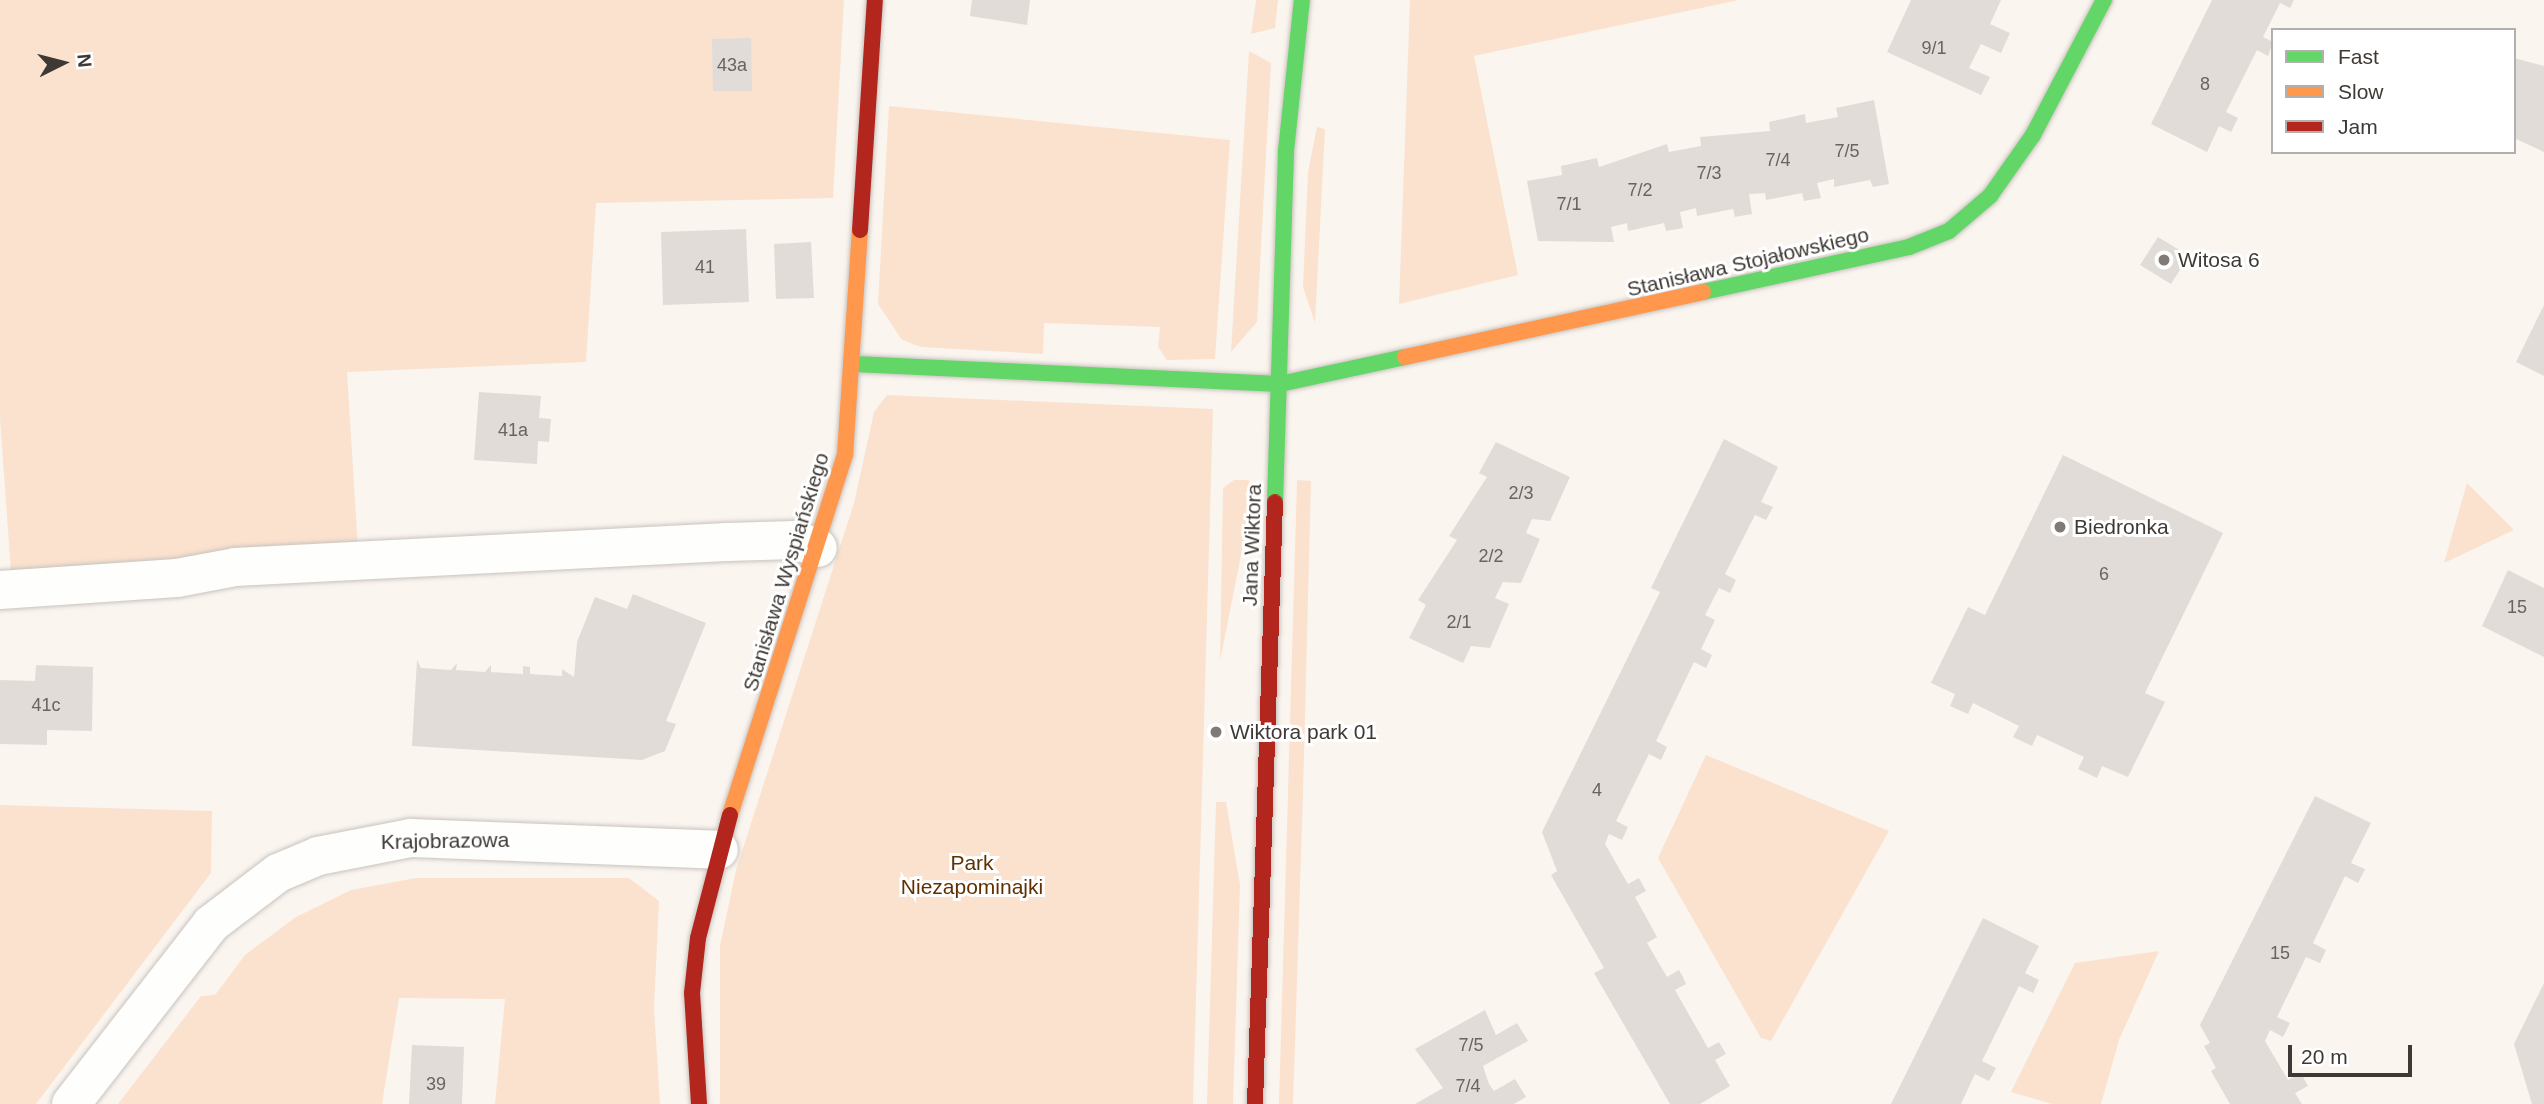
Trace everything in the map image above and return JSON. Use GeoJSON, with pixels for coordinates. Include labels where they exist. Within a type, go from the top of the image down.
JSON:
{"type":"FeatureCollection","features":[{"type":"Feature","properties":{"kind":"street","name":"Stanisława Wyspiańskiego"},"geometry":{"type":"LineString","coordinates":[[699,1104],[692,993],[719,850],[818,548],[845,455],[855,363],[875,0]]}},
{"type":"Feature","properties":{"kind":"street","name":"Jana Wiktora"},"geometry":{"type":"LineString","coordinates":[[1254,1100],[1286,150],[1302,0]]}},
{"type":"Feature","properties":{"kind":"street","name":"Stanisława Stojałowskiego"},"geometry":{"type":"LineString","coordinates":[[855,363],[1280,384],[1601,318],[1909,247],[1949,231],[1990,196],[2033,135],[2104,0]]}},
{"type":"Feature","properties":{"kind":"street"},"geometry":{"type":"LineString","coordinates":[[0,590],[177,578],[235,567],[727,542],[795,540],[818,548]]}},
{"type":"Feature","properties":{"kind":"street","name":"Krajobrazowa"},"geometry":{"type":"LineString","coordinates":[[71,1104],[211,924],[278,873],[318,856],[411,838],[719,850]]}},
{"type":"Feature","properties":{"kind":"green space"},"geometry":{"type":"Polygon","coordinates":[[[0,0],[844,0],[833,198],[596,203],[586,362],[347,372],[358,550],[11,572],[0,418],[0,0]]]}},
{"type":"Feature","properties":{"kind":"green space"},"geometry":{"type":"Polygon","coordinates":[[[1256,0],[1278,0],[1275,28],[1251,34],[1256,0]]]}},
{"type":"Feature","properties":{"kind":"green space"},"geometry":{"type":"Polygon","coordinates":[[[1410,0],[1739,0],[1474,56],[1518,275],[1399,304],[1410,0]]]}},
{"type":"Feature","properties":{"kind":"green space"},"geometry":{"type":"Polygon","coordinates":[[[1249,51],[1271,63],[1257,322],[1231,352],[1249,51]]]}},
{"type":"Feature","properties":{"kind":"green space"},"geometry":{"type":"Polygon","coordinates":[[[889,106],[1230,140],[1215,359],[1167,360],[1158,347],[1160,327],[1044,323],[1043,354],[921,347],[902,340],[878,304],[889,106]]]}},
{"type":"Feature","properties":{"kind":"green space"},"geometry":{"type":"Polygon","coordinates":[[[1317,127],[1325,129],[1315,323],[1303,287],[1308,172],[1317,127]]]}},
{"type":"Feature","properties":{"kind":"green space","name":"Park Niezapominajki"},"geometry":{"type":"Polygon","coordinates":[[[887,395],[1213,409],[1193,1104],[720,1104],[720,946],[736,870],[854,503],[874,412],[887,395]]]}},
{"type":"Feature","properties":{"kind":"green space"},"geometry":{"type":"Polygon","coordinates":[[[1234,480],[1249,480],[1247,525],[1220,661],[1223,488],[1234,480]]]}},
{"type":"Feature","properties":{"kind":"green space"},"geometry":{"type":"Polygon","coordinates":[[[1297,480],[1311,481],[1303,794],[1293,1104],[1279,1104],[1297,480]]]}},
{"type":"Feature","properties":{"kind":"green space"},"geometry":{"type":"Polygon","coordinates":[[[2467,483],[2514,530],[2444,563],[2467,483]]]}},
{"type":"Feature","properties":{"kind":"green space"},"geometry":{"type":"Polygon","coordinates":[[[1706,755],[1889,831],[1771,1041],[1761,1038],[1658,858],[1706,755]]]}},
{"type":"Feature","properties":{"kind":"green space"},"geometry":{"type":"Polygon","coordinates":[[[1216,802],[1226,802],[1240,885],[1233,1104],[1207,1104],[1216,802]]]}},
{"type":"Feature","properties":{"kind":"green space"},"geometry":{"type":"Polygon","coordinates":[[[0,805],[212,811],[211,873],[36,1104],[0,1104],[0,805]]]}},
{"type":"Feature","properties":{"kind":"green space"},"geometry":{"type":"Polygon","coordinates":[[[416,878],[629,878],[659,901],[654,1008],[660,1104],[495,1104],[505,999],[399,998],[382,1104],[118,1104],[201,996],[215,995],[245,955],[296,917],[351,890],[416,878]]]}},
{"type":"Feature","properties":{"kind":"green space"},"geometry":{"type":"Polygon","coordinates":[[[2159,951],[2119,1040],[2101,1104],[2052,1104],[2011,1092],[2075,963],[2159,951]]]}},
{"type":"Feature","properties":{"kind":"building"},"geometry":{"type":"Polygon","coordinates":[[[972,0],[1030,0],[1027,25],[970,16],[972,0]]]}},
{"type":"Feature","properties":{"kind":"building"},"geometry":{"type":"Polygon","coordinates":[[[1911,0],[2001,0],[1990,24],[2010,33],[2001,53],[1981,44],[1969,68],[1990,77],[1981,95],[1887,52],[1911,0]]]}},
{"type":"Feature","properties":{"kind":"building"},"geometry":{"type":"Polygon","coordinates":[[[2212,0],[2294,0],[2290,8],[2280,3],[2263,37],[2271,41],[2268,56],[2257,50],[2226,112],[2238,118],[2231,132],[2219,126],[2207,152],[2151,124],[2212,0]]]}},
{"type":"Feature","properties":{"kind":"building"},"geometry":{"type":"Polygon","coordinates":[[[751,38],[752,91],[713,91],[712,39],[751,38]]]}},
{"type":"Feature","properties":{"kind":"building"},"geometry":{"type":"Polygon","coordinates":[[[2516,59],[2544,66],[2544,152],[2516,139],[2516,59]]]}},
{"type":"Feature","properties":{"kind":"building"},"geometry":{"type":"Polygon","coordinates":[[[1874,100],[1889,184],[1873,187],[1870,180],[1834,187],[1834,179],[1817,183],[1821,198],[1804,201],[1802,193],[1766,200],[1765,193],[1749,194],[1752,214],[1735,217],[1733,209],[1697,216],[1696,208],[1680,212],[1683,228],[1666,231],[1664,223],[1628,231],[1627,223],[1611,227],[1614,242],[1538,241],[1527,181],[1562,175],[1561,166],[1597,158],[1599,167],[1667,144],[1669,152],[1701,146],[1700,137],[1770,131],[1769,122],[1805,114],[1806,123],[1838,117],[1836,108],[1874,100]]]}},
{"type":"Feature","properties":{"kind":"building"},"geometry":{"type":"Polygon","coordinates":[[[746,229],[749,302],[663,305],[661,232],[746,229]]]}},
{"type":"Feature","properties":{"kind":"building","name":"Witosa 6"},"geometry":{"type":"Polygon","coordinates":[[[2158,237],[2189,256],[2171,284],[2140,265],[2158,237]]]}},
{"type":"Feature","properties":{"kind":"building"},"geometry":{"type":"Polygon","coordinates":[[[811,242],[814,298],[776,299],[774,244],[811,242]]]}},
{"type":"Feature","properties":{"kind":"building"},"geometry":{"type":"Polygon","coordinates":[[[2544,305],[2544,376],[2516,362],[2544,305]]]}},
{"type":"Feature","properties":{"kind":"building"},"geometry":{"type":"Polygon","coordinates":[[[479,392],[541,396],[539,418],[551,419],[549,442],[538,441],[537,464],[474,460],[479,392]]]}},
{"type":"Feature","properties":{"kind":"building"},"geometry":{"type":"Polygon","coordinates":[[[1724,439],[1778,467],[1761,502],[1773,507],[1766,520],[1755,515],[1725,574],[1736,580],[1730,593],[1719,588],[1705,615],[1715,620],[1701,649],[1712,655],[1706,668],[1694,662],[1656,741],[1667,747],[1661,760],[1649,754],[1616,821],[1628,827],[1622,840],[1609,834],[1605,844],[1628,884],[1639,878],[1646,891],[1635,897],[1657,937],[1647,943],[1667,977],[1679,970],[1686,984],[1675,990],[1708,1048],[1719,1042],[1726,1054],[1715,1060],[1730,1086],[1700,1104],[1670,1104],[1594,973],[1604,968],[1551,875],[1557,871],[1542,832],[1660,592],[1651,588],[1724,439]]]}},
{"type":"Feature","properties":{"kind":"building"},"geometry":{"type":"Polygon","coordinates":[[[1496,442],[1570,477],[1550,521],[1532,519],[1526,533],[1540,539],[1521,583],[1503,582],[1495,598],[1509,604],[1490,648],[1471,646],[1463,663],[1409,638],[1426,605],[1418,600],[1457,540],[1449,536],[1487,477],[1479,473],[1496,442]]]}},
{"type":"Feature","properties":{"kind":"building"},"geometry":{"type":"Polygon","coordinates":[[[2063,455],[2223,533],[2145,693],[2165,702],[2128,777],[2102,766],[2097,778],[2078,769],[2084,757],[2037,735],[2032,746],[2013,737],[2019,726],[1973,703],[1968,714],[1950,706],[1955,694],[1931,683],[1968,607],[1985,615],[2063,455]]]}},
{"type":"Feature","properties":{"kind":"building"},"geometry":{"type":"Polygon","coordinates":[[[2508,570],[2544,588],[2544,657],[2482,626],[2508,570]]]}},
{"type":"Feature","properties":{"kind":"building"},"geometry":{"type":"Polygon","coordinates":[[[633,594],[706,623],[666,721],[676,724],[665,751],[642,760],[412,746],[417,660],[421,668],[451,670],[457,663],[456,670],[485,672],[491,665],[491,672],[523,674],[523,666],[530,667],[530,674],[562,676],[562,669],[574,677],[577,642],[595,597],[627,609],[633,594]]]}},
{"type":"Feature","properties":{"kind":"building"},"geometry":{"type":"Polygon","coordinates":[[[36,665],[93,667],[92,731],[47,730],[47,745],[0,744],[0,680],[35,681],[36,665]]]}},
{"type":"Feature","properties":{"kind":"building"},"geometry":{"type":"Polygon","coordinates":[[[2315,796],[2371,823],[2351,863],[2365,869],[2358,883],[2345,876],[2313,943],[2326,950],[2320,963],[2306,957],[2277,1017],[2290,1023],[2283,1037],[2270,1030],[2265,1041],[2288,1080],[2301,1073],[2308,1086],[2295,1093],[2302,1104],[2230,1104],[2211,1071],[2216,1068],[2204,1046],[2210,1043],[2200,1025],[2315,796]]]}},
{"type":"Feature","properties":{"kind":"building"},"geometry":{"type":"Polygon","coordinates":[[[1983,918],[2039,946],[2025,973],[2039,980],[2033,993],[2019,986],[1982,1061],[1996,1068],[1989,1081],[1975,1074],[1961,1104],[1891,1104],[1983,918]]]}},
{"type":"Feature","properties":{"kind":"building"},"geometry":{"type":"Polygon","coordinates":[[[2544,983],[2544,1104],[2532,1104],[2514,1044],[2544,983]]]}},
{"type":"Feature","properties":{"kind":"building"},"geometry":{"type":"Polygon","coordinates":[[[1485,1010],[1496,1035],[1517,1023],[1528,1041],[1483,1066],[1489,1084],[1494,1091],[1515,1079],[1526,1097],[1514,1104],[1415,1104],[1443,1088],[1415,1049],[1485,1010]]]}},
{"type":"Feature","properties":{"kind":"building"},"geometry":{"type":"Polygon","coordinates":[[[412,1045],[464,1047],[462,1104],[409,1104],[412,1045]]]}},
{"type":"Feature","properties":{"kind":"traffic: fast"},"geometry":{"type":"LineString","coordinates":[[1275,502],[1286,151],[1302,0]]}},
{"type":"Feature","properties":{"kind":"traffic: fast"},"geometry":{"type":"LineString","coordinates":[[1703,292],[1909,247],[1949,231],[1990,196],[2033,135],[2104,0]]}},
{"type":"Feature","properties":{"kind":"traffic: fast"},"geometry":{"type":"LineString","coordinates":[[855,364],[1280,384],[1405,357]]}},
{"type":"Feature","properties":{"kind":"traffic: slow"},"geometry":{"type":"LineString","coordinates":[[730,815],[845,455],[860,230]]}},
{"type":"Feature","properties":{"kind":"traffic: slow"},"geometry":{"type":"LineString","coordinates":[[1405,357],[1703,292]]}},
{"type":"Feature","properties":{"kind":"traffic: jam"},"geometry":{"type":"LineString","coordinates":[[860,230],[875,0]]}},
{"type":"Feature","properties":{"kind":"traffic: jam"},"geometry":{"type":"LineString","coordinates":[[1255,1104],[1275,502]]}},
{"type":"Feature","properties":{"kind":"traffic: jam"},"geometry":{"type":"LineString","coordinates":[[699,1104],[692,993],[698,938],[730,815]]}},
{"type":"Feature","properties":{"kind":"place","name":"Witosa 6"},"geometry":{"type":"Point","coordinates":[2164,260]}},
{"type":"Feature","properties":{"kind":"place","name":"Biedronka"},"geometry":{"type":"Point","coordinates":[2060,527]}},
{"type":"Feature","properties":{"kind":"place","name":"Wiktora park 01"},"geometry":{"type":"Point","coordinates":[1216,732]}}]}
